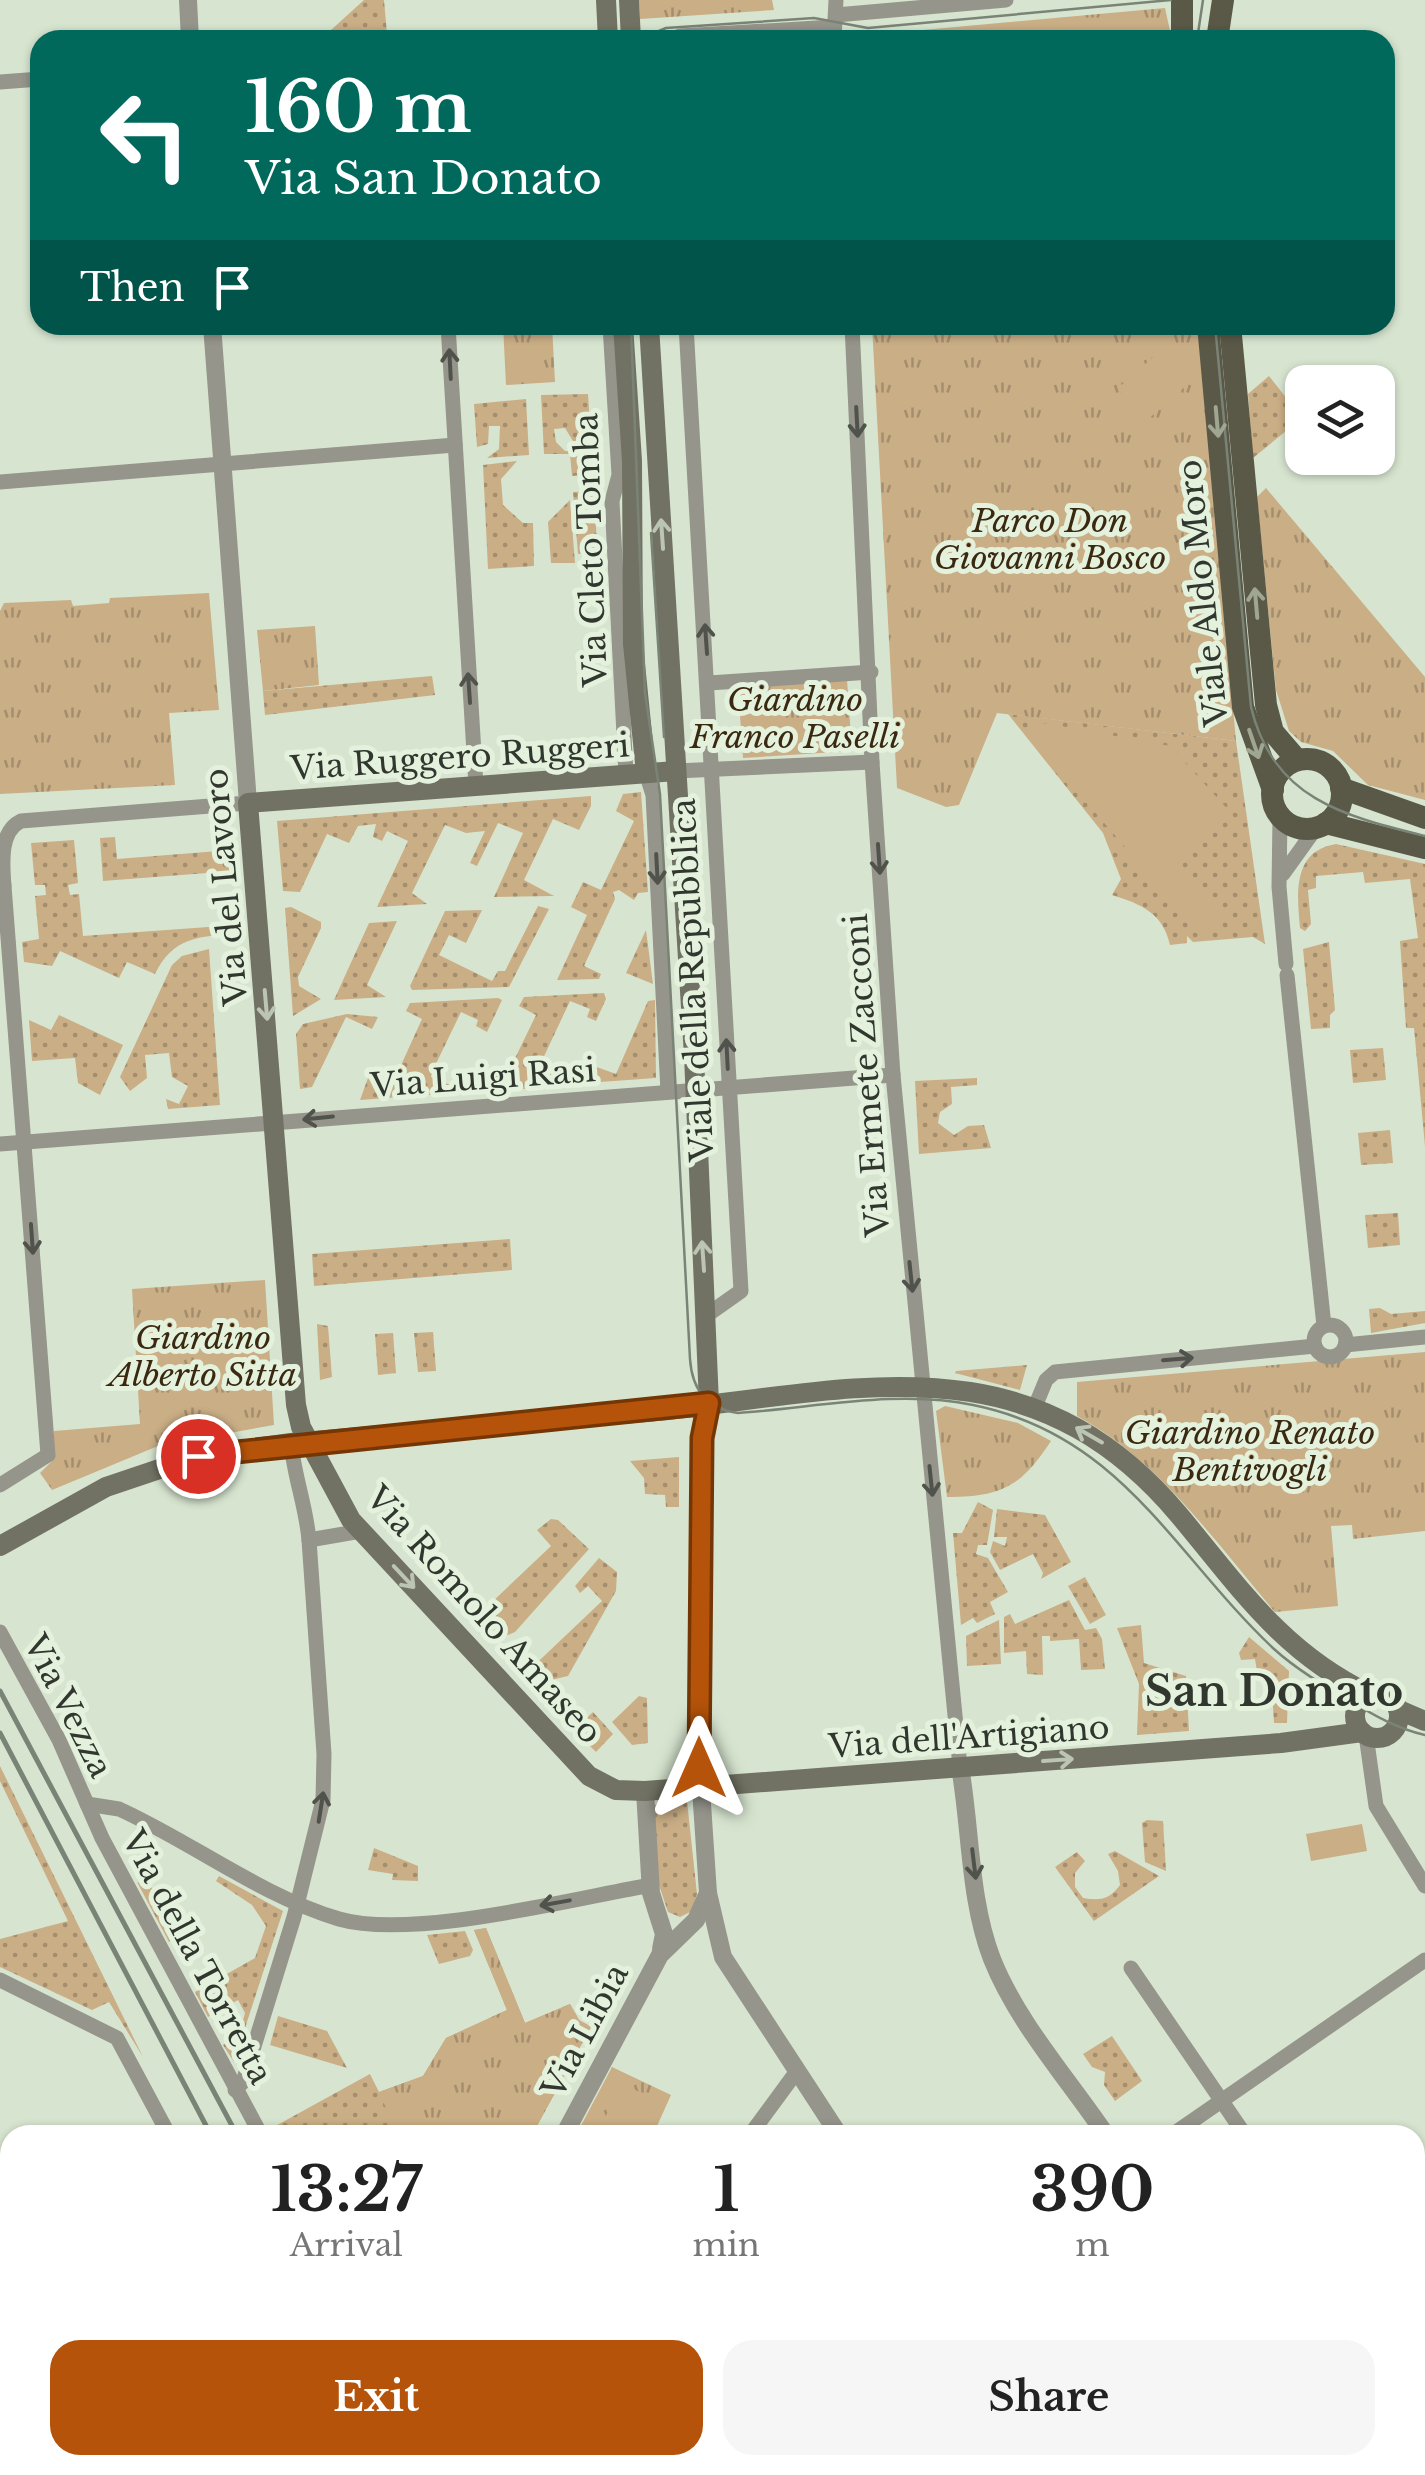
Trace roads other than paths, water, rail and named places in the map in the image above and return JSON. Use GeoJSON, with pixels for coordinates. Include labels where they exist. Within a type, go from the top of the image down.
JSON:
{"type":"FeatureCollection","features":[{"type":"Feature","properties":{"kind":"main road"},"geometry":{"type":"LineString","coordinates":[[606,0],[608,30]]}},
{"type":"Feature","properties":{"kind":"main road"},"geometry":{"type":"LineString","coordinates":[[629,0],[630,30]]}},
{"type":"Feature","properties":{"kind":"main road"},"geometry":{"type":"LineString","coordinates":[[1182,0],[1182,30]]}},
{"type":"Feature","properties":{"kind":"main road"},"geometry":{"type":"LineString","coordinates":[[1218,30],[1222,0]]}},
{"type":"Feature","properties":{"kind":"main road","name":"Viale della Repubblica"},"geometry":{"type":"LineString","coordinates":[[624,335],[632,461],[636,773]]}},
{"type":"Feature","properties":{"kind":"main road","name":"Viale della Repubblica"},"geometry":{"type":"LineString","coordinates":[[650,335],[709,1403]]}},
{"type":"Feature","properties":{"kind":"main road","name":"Viale Aldo Moro"},"geometry":{"type":"LineString","coordinates":[[1209,335],[1243,707],[1272,790]]}},
{"type":"Feature","properties":{"kind":"main road","name":"Viale Aldo Moro"},"geometry":{"type":"LineString","coordinates":[[1231,335],[1266,705],[1274,732],[1297,760]]}},
{"type":"Feature","properties":{"kind":"main road"},"geometry":{"type":"LineString","coordinates":[[1425,818],[1342,788],[1330,768],[1308,759],[1297,760],[1278,774],[1272,790],[1280,816],[1300,828],[1321,825],[1425,848]]}},
{"type":"Feature","properties":{"kind":"main road","name":"Via Ruggero Ruggeri"},"geometry":{"type":"LineString","coordinates":[[248,803],[676,771]]}},
{"type":"Feature","properties":{"kind":"main road"},"geometry":{"type":"LineString","coordinates":[[1321,825],[1338,808],[1342,788]]}},
{"type":"Feature","properties":{"kind":"main road","name":"Via del Lavoro"},"geometry":{"type":"LineString","coordinates":[[248,803],[300,1442]]}},
{"type":"Feature","properties":{"kind":"main road"},"geometry":{"type":"LineString","coordinates":[[0,1546],[126,1478],[225,1451],[921,1384],[1034,1408],[1092,1436],[1124,1458],[1163,1496],[1285,1640],[1315,1664],[1369,1694],[1386,1695],[1399,1710],[1425,1722]]}},
{"type":"Feature","properties":{"kind":"main road","name":"Via Romolo Amaseo"},"geometry":{"type":"LineString","coordinates":[[300,1442],[360,1531],[589,1776],[616,1790],[700,1788]]}},
{"type":"Feature","properties":{"kind":"main road"},"geometry":{"type":"LineString","coordinates":[[1369,1694],[1356,1709],[1364,1733],[1380,1738],[1393,1732],[1399,1710]]}},
{"type":"Feature","properties":{"kind":"main road","name":"Via dell'Artigiano"},"geometry":{"type":"LineString","coordinates":[[700,1788],[1281,1744],[1364,1733]]}},
{"type":"Feature","properties":{"kind":"street"},"geometry":{"type":"LineString","coordinates":[[188,0],[190,30]]}},
{"type":"Feature","properties":{"kind":"street"},"geometry":{"type":"LineString","coordinates":[[742,30],[1006,0]]}},
{"type":"Feature","properties":{"kind":"street"},"geometry":{"type":"LineString","coordinates":[[0,82],[30,80]]}},
{"type":"Feature","properties":{"kind":"street","name":"Via del Lavoro"},"geometry":{"type":"LineString","coordinates":[[213,335],[248,803]]}},
{"type":"Feature","properties":{"kind":"street"},"geometry":{"type":"LineString","coordinates":[[449,335],[476,786]]}},
{"type":"Feature","properties":{"kind":"street","name":"Via Cleto Tomba"},"geometry":{"type":"LineString","coordinates":[[611,335],[619,475],[612,501],[636,773]]}},
{"type":"Feature","properties":{"kind":"street","name":"Viale della Repubblica"},"geometry":{"type":"LineString","coordinates":[[687,335],[740,1291],[707,1315]]}},
{"type":"Feature","properties":{"kind":"street","name":"Via Ermete Zacconi"},"geometry":{"type":"LineString","coordinates":[[853,335],[871,672],[872,762],[894,1075],[960,1768]]}},
{"type":"Feature","properties":{"kind":"street"},"geometry":{"type":"LineString","coordinates":[[0,482],[223,467],[455,444]]}},
{"type":"Feature","properties":{"kind":"street"},"geometry":{"type":"LineString","coordinates":[[709,683],[871,672]]}},
{"type":"Feature","properties":{"kind":"street"},"geometry":{"type":"LineString","coordinates":[[676,771],[872,762]]}},
{"type":"Feature","properties":{"kind":"street","name":"Viale della Repubblica"},"geometry":{"type":"LineString","coordinates":[[636,773],[653,795],[668,1092]]}},
{"type":"Feature","properties":{"kind":"street"},"geometry":{"type":"LineString","coordinates":[[0,1484],[48,1454],[0,842],[5,830],[21,820],[248,803]]}},
{"type":"Feature","properties":{"kind":"street"},"geometry":{"type":"LineString","coordinates":[[1280,816],[1279,887],[1286,969],[1324,1326]]}},
{"type":"Feature","properties":{"kind":"street"},"geometry":{"type":"LineString","coordinates":[[1279,887],[1290,858],[1321,825]]}},
{"type":"Feature","properties":{"kind":"street","name":"Via Luigi Rasi"},"geometry":{"type":"LineString","coordinates":[[0,1144],[894,1075]]}},
{"type":"Feature","properties":{"kind":"street"},"geometry":{"type":"LineString","coordinates":[[1324,1326],[1340,1329],[1345,1345]]}},
{"type":"Feature","properties":{"kind":"street"},"geometry":{"type":"LineString","coordinates":[[1315,1346],[1316,1333],[1324,1326]]}},
{"type":"Feature","properties":{"kind":"street"},"geometry":{"type":"LineString","coordinates":[[1034,1408],[1046,1380],[1055,1372],[1315,1346],[1328,1357],[1337,1355],[1345,1345],[1425,1336]]}},
{"type":"Feature","properties":{"kind":"street"},"geometry":{"type":"LineString","coordinates":[[709,1403],[702,1438],[700,1788],[708,1892],[723,1957],[832,2125]]}},
{"type":"Feature","properties":{"kind":"street"},"geometry":{"type":"LineString","coordinates":[[235,2090],[243,2082],[297,1902],[320,1818],[325,1777],[305,1497],[293,1466],[300,1442]]}},
{"type":"Feature","properties":{"kind":"street"},"geometry":{"type":"LineString","coordinates":[[308,1540],[360,1531]]}},
{"type":"Feature","properties":{"kind":"street","name":"Via Vezza"},"geometry":{"type":"LineString","coordinates":[[0,1632],[60,1740],[87,1804]]}},
{"type":"Feature","properties":{"kind":"street"},"geometry":{"type":"LineString","coordinates":[[1364,1733],[1376,1806],[1425,1886]]}},
{"type":"Feature","properties":{"kind":"street"},"geometry":{"type":"LineString","coordinates":[[960,1768],[982,1924],[991,1957],[1006,1990],[1099,2125]]}},
{"type":"Feature","properties":{"kind":"street","name":"Via Libia"},"geometry":{"type":"LineString","coordinates":[[645,1791],[650,1884],[664,1934],[660,1954]]}},
{"type":"Feature","properties":{"kind":"street"},"geometry":{"type":"LineString","coordinates":[[87,1804],[124,1812],[297,1902],[341,1920],[377,1924],[482,1916],[650,1884]]}},
{"type":"Feature","properties":{"kind":"street","name":"Via della Torretta"},"geometry":{"type":"LineString","coordinates":[[87,1804],[254,2125]]}},
{"type":"Feature","properties":{"kind":"street","name":"Via Libia"},"geometry":{"type":"LineString","coordinates":[[569,2125],[660,1954],[701,1913],[708,1892]]}},
{"type":"Feature","properties":{"kind":"street"},"geometry":{"type":"LineString","coordinates":[[658,1917],[671,1926],[685,1928]]}},
{"type":"Feature","properties":{"kind":"street"},"geometry":{"type":"LineString","coordinates":[[1187,2125],[1425,1960]]}},
{"type":"Feature","properties":{"kind":"street"},"geometry":{"type":"LineString","coordinates":[[1131,1968],[1238,2125]]}},
{"type":"Feature","properties":{"kind":"street"},"geometry":{"type":"LineString","coordinates":[[0,1980],[117,2038],[164,2125]]}},
{"type":"Feature","properties":{"kind":"street"},"geometry":{"type":"LineString","coordinates":[[757,2125],[796,2070]]}},
{"type":"Feature","properties":{"kind":"tram line"},"geometry":{"type":"LineString","coordinates":[[661,30],[814,18],[868,28],[1171,0]]}},
{"type":"Feature","properties":{"kind":"tram line"},"geometry":{"type":"LineString","coordinates":[[1198,30],[1203,0]]}},
{"type":"Feature","properties":{"kind":"tram line"},"geometry":{"type":"LineString","coordinates":[[631,335],[645,693],[660,794],[690,1359],[698,1388],[710,1402],[738,1413],[915,1399],[973,1405],[1025,1420],[1069,1442],[1107,1470],[1142,1503],[1238,1612],[1291,1663],[1376,1716],[1425,1735]]}},
{"type":"Feature","properties":{"kind":"tram line"},"geometry":{"type":"LineString","coordinates":[[1216,335],[1251,707],[1261,738],[1294,783],[1316,799],[1340,811],[1425,836]]}},
{"type":"Feature","properties":{"kind":"tram line"},"geometry":{"type":"LineString","coordinates":[[651,533],[664,737]]}},
{"type":"Feature","properties":{"kind":"railway"},"geometry":{"type":"LineString","coordinates":[[0,1691],[232,2125]]}},
{"type":"Feature","properties":{"kind":"railway"},"geometry":{"type":"LineString","coordinates":[[0,1733],[206,2125]]}},
{"type":"Feature","properties":{"kind":"district","name":"San Donato"},"geometry":{"type":"Point","coordinates":[1274,1691]}},
{"type":"Feature","properties":{"kind":"park label","name":"Parco Don Giovanni Bosco"},"geometry":{"type":"Point","coordinates":[1050,540]}},
{"type":"Feature","properties":{"kind":"park label","name":"Giardino Franco Paselli"},"geometry":{"type":"Point","coordinates":[795,718]}},
{"type":"Feature","properties":{"kind":"park label","name":"Giardino Alberto Sitta"},"geometry":{"type":"Point","coordinates":[203,1356]}},
{"type":"Feature","properties":{"kind":"park label","name":"Giardino Renato Bentivogli"},"geometry":{"type":"Point","coordinates":[1250,1452]}}]}
